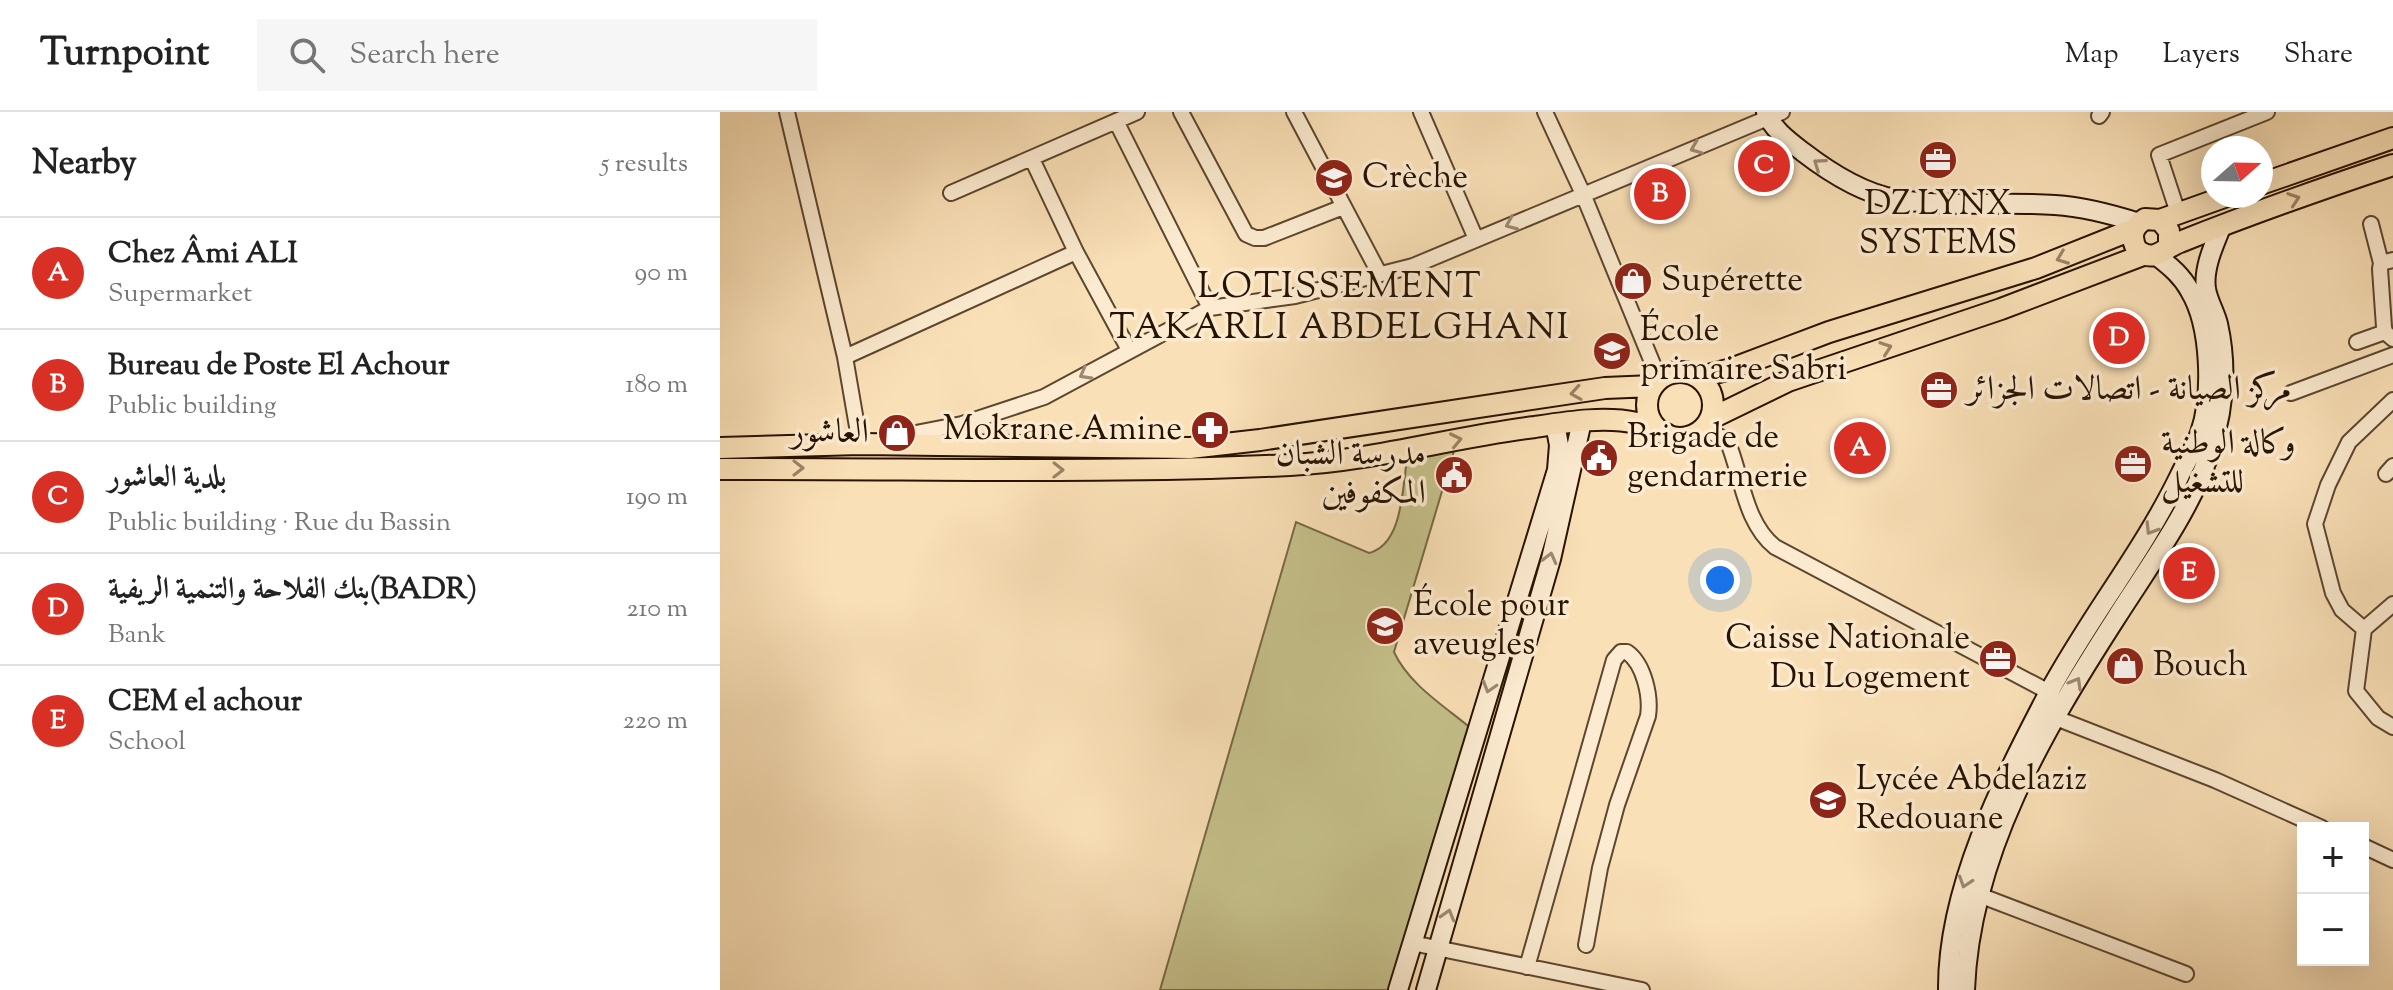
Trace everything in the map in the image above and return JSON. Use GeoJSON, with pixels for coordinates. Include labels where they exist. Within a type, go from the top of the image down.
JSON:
{"type":"FeatureCollection","features":[{"type":"Feature","properties":{"kind":"main road"},"geometry":{"type":"LineString","coordinates":[[1770,114],[1790,142],[1823,168],[1893,199],[2056,205],[2104,212],[2136,226]]}},
{"type":"Feature","properties":{"kind":"main road"},"geometry":{"type":"LineString","coordinates":[[2273,180],[2393,138]]}},
{"type":"Feature","properties":{"kind":"main road"},"geometry":{"type":"LineString","coordinates":[[720,469],[1098,471],[1292,465],[1335,461],[1582,421],[1638,423],[1679,438],[1692,436],[1707,424],[1788,381],[2001,309],[2222,225],[2393,165]]}},
{"type":"Feature","properties":{"kind":"main road"},"geometry":{"type":"LineString","coordinates":[[720,448],[860,444],[1190,448],[1656,382],[1675,372],[1700,377],[1731,369],[1829,332],[2036,268],[2136,226],[2145,219],[2169,217],[2201,205]]}},
{"type":"Feature","properties":{"kind":"main road"},"geometry":{"type":"LineString","coordinates":[[2156,252],[2169,231],[2169,217]]}},
{"type":"Feature","properties":{"kind":"main road"},"geometry":{"type":"LineString","coordinates":[[1959,989],[1988,862],[2013,803],[2089,659],[2170,534],[2196,487],[2208,457],[2220,422],[2224,391],[2223,355],[2218,323],[2206,289],[2207,270],[2222,225]]}},
{"type":"Feature","properties":{"kind":"main road"},"geometry":{"type":"LineString","coordinates":[[1959,989],[1957,906],[1976,849],[2049,692],[2163,511],[2202,424],[2207,383],[2206,337],[2200,313],[2192,292],[2179,274],[2156,252],[2133,244],[2136,226]]}},
{"type":"Feature","properties":{"kind":"main road"},"geometry":{"type":"LineString","coordinates":[[1700,377],[1713,398],[1707,424]]}},
{"type":"Feature","properties":{"kind":"main road"},"geometry":{"type":"LineString","coordinates":[[1656,382],[1648,406],[1649,415],[1666,434]]}},
{"type":"Feature","properties":{"kind":"main road"},"geometry":{"type":"LineString","coordinates":[[1426,990],[1551,559],[1582,421]]}},
{"type":"Feature","properties":{"kind":"main road"},"geometry":{"type":"LineString","coordinates":[[1398,990],[1557,470],[1559,445],[1555,424]]}},
{"type":"Feature","properties":{"kind":"street"},"geometry":{"type":"LineString","coordinates":[[787,112],[845,357],[860,444],[962,424],[1044,397],[1210,308],[1295,296],[1413,266],[1770,114]]}},
{"type":"Feature","properties":{"kind":"street"},"geometry":{"type":"LineString","coordinates":[[951,193],[1137,112]]}},
{"type":"Feature","properties":{"kind":"street"},"geometry":{"type":"LineString","coordinates":[[1181,112],[1246,234],[1264,238],[1343,207]]}},
{"type":"Feature","properties":{"kind":"street"},"geometry":{"type":"LineString","coordinates":[[1294,112],[1379,273]]}},
{"type":"Feature","properties":{"kind":"street"},"geometry":{"type":"LineString","coordinates":[[1421,112],[1476,239]]}},
{"type":"Feature","properties":{"kind":"street"},"geometry":{"type":"LineString","coordinates":[[1545,112],[1583,194],[1656,382]]}},
{"type":"Feature","properties":{"kind":"street"},"geometry":{"type":"LineString","coordinates":[[2169,217],[2159,155],[2267,112]]}},
{"type":"Feature","properties":{"kind":"street"},"geometry":{"type":"LineString","coordinates":[[1116,121],[1210,308]]}},
{"type":"Feature","properties":{"kind":"street"},"geometry":{"type":"LineString","coordinates":[[1032,159],[1076,252],[1129,350]]}},
{"type":"Feature","properties":{"kind":"street"},"geometry":{"type":"LineString","coordinates":[[2357,342],[2389,336],[2387,261],[2371,224]]}},
{"type":"Feature","properties":{"kind":"street"},"geometry":{"type":"LineString","coordinates":[[845,357],[1076,252]]}},
{"type":"Feature","properties":{"kind":"street"},"geometry":{"type":"LineString","coordinates":[[2291,393],[2393,355]]}},
{"type":"Feature","properties":{"kind":"street"},"geometry":{"type":"LineString","coordinates":[[2364,629],[2342,610],[2333,593],[2315,524],[2328,485],[2349,442],[2393,400]]}},
{"type":"Feature","properties":{"kind":"street"},"geometry":{"type":"LineString","coordinates":[[1707,424],[1727,440],[1747,504],[1762,533],[1775,547],[2049,692]]}},
{"type":"Feature","properties":{"kind":"street"},"geometry":{"type":"LineString","coordinates":[[2393,604],[2364,629],[2356,691],[2378,718],[2393,727]]}},
{"type":"Feature","properties":{"kind":"street"},"geometry":{"type":"LineString","coordinates":[[1527,967],[1614,660],[1621,652],[1627,652],[1639,664],[1649,705],[1648,716],[1607,843],[1586,945]]}},
{"type":"Feature","properties":{"kind":"street"},"geometry":{"type":"LineString","coordinates":[[2056,718],[2215,780],[2309,822]]}},
{"type":"Feature","properties":{"kind":"street"},"geometry":{"type":"LineString","coordinates":[[2369,849],[2393,860]]}},
{"type":"Feature","properties":{"kind":"street"},"geometry":{"type":"LineString","coordinates":[[1979,895],[2186,974]]}},
{"type":"Feature","properties":{"kind":"street"},"geometry":{"type":"LineString","coordinates":[[1412,943],[1527,967],[1568,983],[1642,990]]}},
{"type":"Feature","properties":{"kind":"shaded area","name":"École pour aveugles"},"geometry":{"type":"Polygon","coordinates":[[[1454,451],[1394,652],[1418,685],[1473,730],[1395,990],[1160,990],[1296,522],[1369,553],[1389,539],[1395,527],[1407,460],[1454,451]]]}},
{"type":"Feature","properties":{"kind":"place","name":"DZ LYNX SYSTEMS"},"geometry":{"type":"Point","coordinates":[1938,160]}},
{"type":"Feature","properties":{"kind":"place","name":"بلدية العاشور"},"geometry":{"type":"Point","coordinates":[1764,166]}},
{"type":"Feature","properties":{"kind":"place","name":"Crèche"},"geometry":{"type":"Point","coordinates":[1334,178]}},
{"type":"Feature","properties":{"kind":"place","name":"Bureau de Poste El Achour"},"geometry":{"type":"Point","coordinates":[1660,194]}},
{"type":"Feature","properties":{"kind":"place","name":"Supérette"},"geometry":{"type":"Point","coordinates":[1633,281]}},
{"type":"Feature","properties":{"kind":"place","name":"بنك الفلاحة والتنمية الريفية(BADR)"},"geometry":{"type":"Point","coordinates":[2119,338]}},
{"type":"Feature","properties":{"kind":"place","name":"École primaire Sabri"},"geometry":{"type":"Point","coordinates":[1612,351]}},
{"type":"Feature","properties":{"kind":"place","name":"مركز الصيانة - اتصالات الجزائر"},"geometry":{"type":"Point","coordinates":[1939,390]}},
{"type":"Feature","properties":{"kind":"place","name":"Mokrane Amine"},"geometry":{"type":"Point","coordinates":[1210,430]}},
{"type":"Feature","properties":{"kind":"place","name":"العاشور"},"geometry":{"type":"Point","coordinates":[897,433]}},
{"type":"Feature","properties":{"kind":"place","name":"Chez Âmi ALI"},"geometry":{"type":"Point","coordinates":[1860,448]}},
{"type":"Feature","properties":{"kind":"place","name":"Brigade de gendarmerie"},"geometry":{"type":"Point","coordinates":[1599,458]}},
{"type":"Feature","properties":{"kind":"place","name":"وكالة الوطنية للتشغيل"},"geometry":{"type":"Point","coordinates":[2133,464]}},
{"type":"Feature","properties":{"kind":"place","name":"مدرسة الشبان المكفوفين"},"geometry":{"type":"Point","coordinates":[1454,475]}},
{"type":"Feature","properties":{"kind":"place","name":"CEM el achour"},"geometry":{"type":"Point","coordinates":[2189,573]}},
{"type":"Feature","properties":{"kind":"place","name":"École pour aveugles"},"geometry":{"type":"Point","coordinates":[1385,626]}},
{"type":"Feature","properties":{"kind":"place","name":"Caisse Nationale Du Logement"},"geometry":{"type":"Point","coordinates":[1998,659]}},
{"type":"Feature","properties":{"kind":"place","name":"Bouch"},"geometry":{"type":"Point","coordinates":[2125,666]}},
{"type":"Feature","properties":{"kind":"place","name":"Lycée Abdelaziz Redouane"},"geometry":{"type":"Point","coordinates":[1828,800]}},
{"type":"Feature","properties":{"kind":"district","name":"LOTISSEMENT TAKARLI ABDELGHANI"},"geometry":{"type":"Point","coordinates":[1340,308]}}]}
